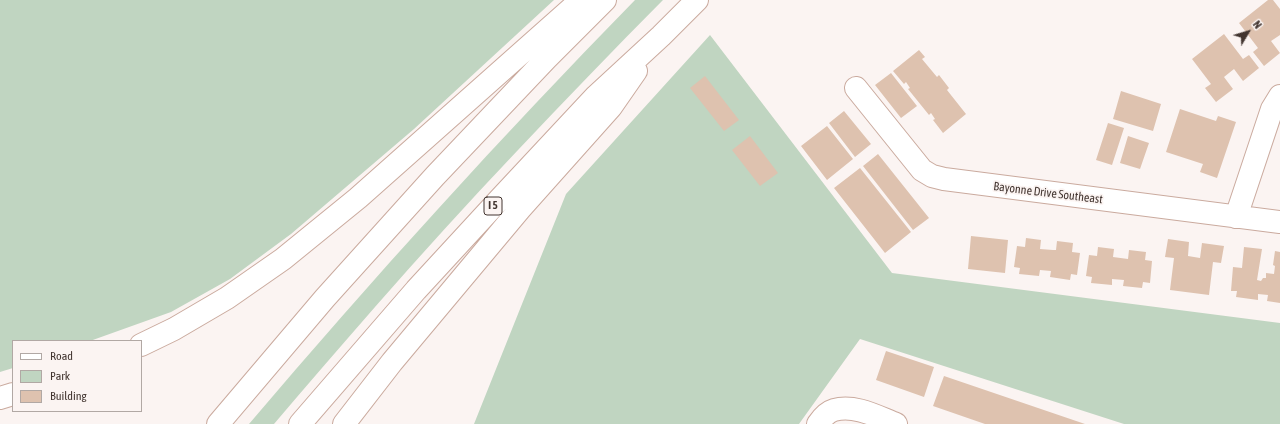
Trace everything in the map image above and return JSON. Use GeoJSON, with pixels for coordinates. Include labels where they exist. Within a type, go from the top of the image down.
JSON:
{"type":"FeatureCollection","features":[{"type":"Feature","properties":{"kind":"main road"},"geometry":{"type":"LineString","coordinates":[[142,345],[174,329],[227,298],[283,259],[358,198],[581,0]]}},
{"type":"Feature","properties":{"kind":"main road"},"geometry":{"type":"LineString","coordinates":[[218,424],[325,298],[435,176],[547,58],[605,0]]}},
{"type":"Feature","properties":{"kind":"main road","name":"I 5"},"geometry":{"type":"LineString","coordinates":[[300,424],[411,296],[596,96],[661,36],[697,0]]}},
{"type":"Feature","properties":{"kind":"main road","name":"I 5"},"geometry":{"type":"LineString","coordinates":[[344,424],[392,362],[520,209],[611,106],[661,36]]}},
{"type":"Feature","properties":{"kind":"main road","name":"Bayonne Drive Southeast"},"geometry":{"type":"LineString","coordinates":[[856,88],[922,170],[932,176],[944,179],[1280,222]]}},
{"type":"Feature","properties":{"kind":"main road"},"geometry":{"type":"LineString","coordinates":[[1236,217],[1272,109],[1280,96]]}},
{"type":"Feature","properties":{"kind":"main road"},"geometry":{"type":"LineString","coordinates":[[0,386],[12,386]]}},
{"type":"Feature","properties":{"kind":"main road"},"geometry":{"type":"LineString","coordinates":[[0,398],[12,394]]}},
{"type":"Feature","properties":{"kind":"main road"},"geometry":{"type":"LineString","coordinates":[[818,424],[825,415],[834,410],[844,409],[860,410],[896,424]]}},
{"type":"Feature","properties":{"kind":"green space"},"geometry":{"type":"Polygon","coordinates":[[[0,0],[554,0],[414,129],[291,234],[230,279],[171,312],[93,340],[12,340],[12,368],[0,372],[0,0]]]}},
{"type":"Feature","properties":{"kind":"green space"},"geometry":{"type":"Polygon","coordinates":[[[635,0],[663,0],[589,75],[480,190],[375,307],[274,424],[249,424],[343,315],[438,209],[635,0]]]}},
{"type":"Feature","properties":{"kind":"green space"},"geometry":{"type":"Polygon","coordinates":[[[710,35],[892,273],[1280,323],[1280,424],[1124,424],[860,339],[799,424],[474,424],[566,194],[710,35]]]}},
{"type":"Feature","properties":{"kind":"building"},"geometry":{"type":"Polygon","coordinates":[[[1268,0],[1273,0],[1280,9],[1280,35],[1271,41],[1280,53],[1264,66],[1253,52],[1258,48],[1239,23],[1268,0]]]}},
{"type":"Feature","properties":{"kind":"building"},"geometry":{"type":"Polygon","coordinates":[[[1224,34],[1243,59],[1249,55],[1259,68],[1243,81],[1234,69],[1224,77],[1233,89],[1216,102],[1205,88],[1211,84],[1192,59],[1224,34]]]}},
{"type":"Feature","properties":{"kind":"building"},"geometry":{"type":"Polygon","coordinates":[[[919,50],[925,57],[922,59],[937,77],[939,75],[949,88],[947,90],[966,114],[943,133],[933,120],[935,119],[931,113],[929,115],[908,89],[910,88],[906,82],[904,84],[893,71],[919,50]]]}},
{"type":"Feature","properties":{"kind":"building"},"geometry":{"type":"Polygon","coordinates":[[[891,73],[917,106],[901,118],[875,85],[891,73]]]}},
{"type":"Feature","properties":{"kind":"building"},"geometry":{"type":"Polygon","coordinates":[[[705,76],[739,120],[724,131],[690,88],[705,76]]]}},
{"type":"Feature","properties":{"kind":"building"},"geometry":{"type":"Polygon","coordinates":[[[1121,91],[1161,104],[1153,131],[1113,119],[1121,91]]]}},
{"type":"Feature","properties":{"kind":"building"},"geometry":{"type":"Polygon","coordinates":[[[1180,109],[1216,121],[1218,116],[1236,122],[1217,178],[1200,172],[1203,164],[1166,152],[1180,109]]]}},
{"type":"Feature","properties":{"kind":"building"},"geometry":{"type":"Polygon","coordinates":[[[844,111],[871,144],[855,157],[829,123],[844,111]]]}},
{"type":"Feature","properties":{"kind":"building"},"geometry":{"type":"Polygon","coordinates":[[[1108,123],[1124,128],[1112,165],[1096,160],[1108,123]]]}},
{"type":"Feature","properties":{"kind":"building"},"geometry":{"type":"Polygon","coordinates":[[[827,126],[853,159],[827,180],[801,146],[827,126]]]}},
{"type":"Feature","properties":{"kind":"building"},"geometry":{"type":"Polygon","coordinates":[[[750,136],[778,173],[760,186],[732,150],[750,136]]]}},
{"type":"Feature","properties":{"kind":"building"},"geometry":{"type":"Polygon","coordinates":[[[1128,136],[1149,143],[1140,169],[1120,163],[1128,136]]]}},
{"type":"Feature","properties":{"kind":"building"},"geometry":{"type":"Polygon","coordinates":[[[878,154],[929,218],[913,230],[863,166],[878,154]]]}},
{"type":"Feature","properties":{"kind":"building"},"geometry":{"type":"Polygon","coordinates":[[[860,168],[911,232],[885,253],[834,188],[860,168]]]}},
{"type":"Feature","properties":{"kind":"building"},"geometry":{"type":"Polygon","coordinates":[[[971,236],[1008,240],[1005,273],[968,269],[971,236]]]}},
{"type":"Feature","properties":{"kind":"building"},"geometry":{"type":"Polygon","coordinates":[[[1026,238],[1041,240],[1040,249],[1056,250],[1057,241],[1073,243],[1072,252],[1080,253],[1077,275],[1071,274],[1070,280],[1050,277],[1051,271],[1040,270],[1039,276],[1019,274],[1020,268],[1014,267],[1017,246],[1025,247],[1026,238]]]}},
{"type":"Feature","properties":{"kind":"building"},"geometry":{"type":"Polygon","coordinates":[[[1168,239],[1189,242],[1188,256],[1200,258],[1202,243],[1224,246],[1221,263],[1213,262],[1209,295],[1170,290],[1174,258],[1165,257],[1168,239]]]}},
{"type":"Feature","properties":{"kind":"building"},"geometry":{"type":"Polygon","coordinates":[[[1098,247],[1114,249],[1113,257],[1128,259],[1129,250],[1146,252],[1145,260],[1152,261],[1150,283],[1143,282],[1142,288],[1123,286],[1124,280],[1112,279],[1112,285],[1091,283],[1092,277],[1086,276],[1089,255],[1097,256],[1098,247]]]}},
{"type":"Feature","properties":{"kind":"building"},"geometry":{"type":"Polygon","coordinates":[[[1244,247],[1262,249],[1257,280],[1261,281],[1263,278],[1266,278],[1266,273],[1274,274],[1275,266],[1273,265],[1275,251],[1280,252],[1280,303],[1267,301],[1268,295],[1258,294],[1258,300],[1236,297],[1237,291],[1231,291],[1233,267],[1242,268],[1244,247]]]}},
{"type":"Feature","properties":{"kind":"building"},"geometry":{"type":"Polygon","coordinates":[[[886,351],[934,367],[924,397],[876,380],[886,351]]]}},
{"type":"Feature","properties":{"kind":"building"},"geometry":{"type":"Polygon","coordinates":[[[944,376],[1085,424],[985,424],[933,406],[944,376]]]}}]}
